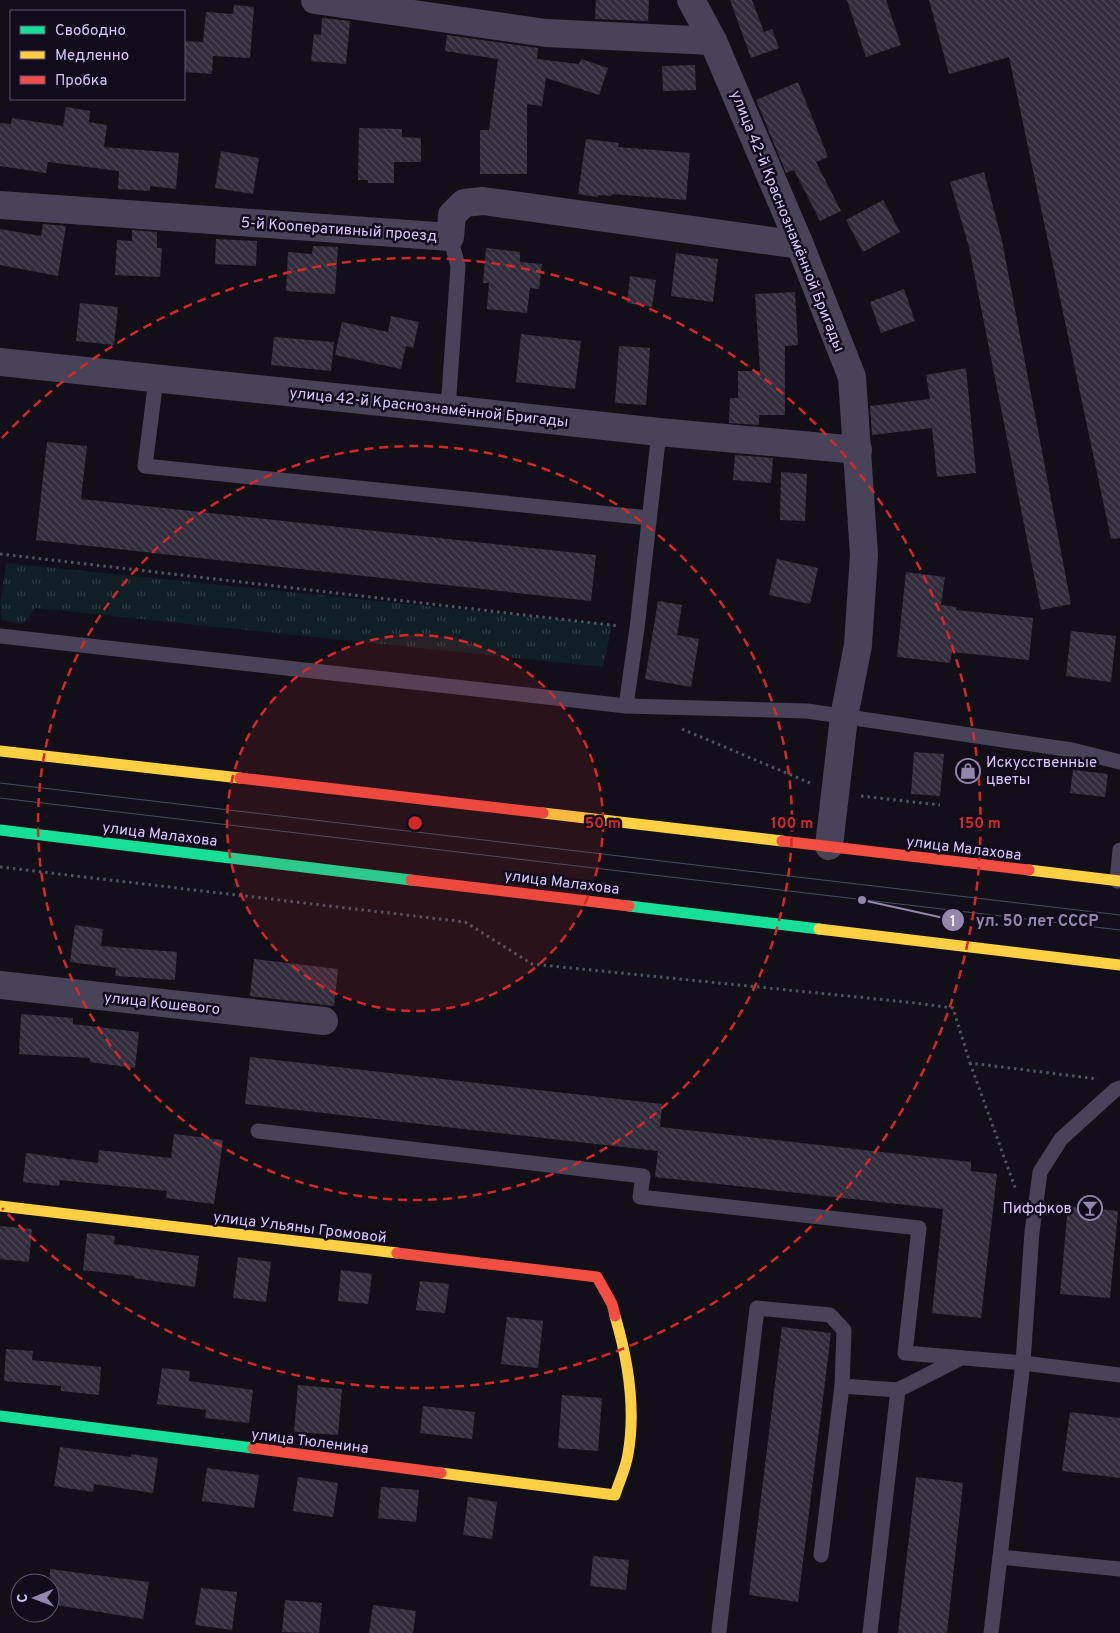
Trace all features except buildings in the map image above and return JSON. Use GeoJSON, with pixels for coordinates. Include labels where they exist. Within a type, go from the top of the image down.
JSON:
{"type":"FeatureCollection","features":[{"type":"Feature","properties":{"kind":"main road","name":"улица Малахова"},"geometry":{"type":"LineString","coordinates":[[0,751],[1118,881]]}},
{"type":"Feature","properties":{"kind":"main road","name":"улица Малахова"},"geometry":{"type":"LineString","coordinates":[[0,830],[1120,965]]}},
{"type":"Feature","properties":{"kind":"main road","name":"улица Ульяны Громовой"},"geometry":{"type":"LineString","coordinates":[[0,1206],[597,1277],[612,1304],[622,1338],[628,1372],[631,1413],[628,1455],[616,1495]]}},
{"type":"Feature","properties":{"kind":"main road","name":"улица Тюленина"},"geometry":{"type":"LineString","coordinates":[[0,1416],[616,1495]]}},
{"type":"Feature","properties":{"kind":"street"},"geometry":{"type":"LineString","coordinates":[[315,0],[546,32],[713,41]]}},
{"type":"Feature","properties":{"kind":"street","name":"улица 42-й Краснознамённой Бригады"},"geometry":{"type":"LineString","coordinates":[[691,0],[713,41],[800,245],[852,377],[864,555],[858,645],[844,717],[829,846]]}},
{"type":"Feature","properties":{"kind":"street","name":"5-й Кооперативный проезд"},"geometry":{"type":"LineString","coordinates":[[0,205],[450,236],[452,215],[464,203],[483,201],[800,245]]}},
{"type":"Feature","properties":{"kind":"street","name":"улица 42-й Краснознамённой Бригады"},"geometry":{"type":"LineString","coordinates":[[0,366],[156,379],[448,408],[659,432],[858,450]]}},
{"type":"Feature","properties":{"kind":"street","name":"улица Кошевого"},"geometry":{"type":"LineString","coordinates":[[0,985],[324,1021]]}},
{"type":"Feature","properties":{"kind":"lane"},"geometry":{"type":"LineString","coordinates":[[448,408],[458,266],[450,236]]}},
{"type":"Feature","properties":{"kind":"lane"},"geometry":{"type":"LineString","coordinates":[[156,379],[145,466],[649,518]]}},
{"type":"Feature","properties":{"kind":"lane"},"geometry":{"type":"LineString","coordinates":[[626,706],[637,628],[659,432]]}},
{"type":"Feature","properties":{"kind":"lane"},"geometry":{"type":"LineString","coordinates":[[0,636],[626,706],[807,711],[1072,750],[1120,762]]}},
{"type":"Feature","properties":{"kind":"lane"},"geometry":{"type":"LineString","coordinates":[[1118,881],[1120,850]]}},
{"type":"Feature","properties":{"kind":"lane"},"geometry":{"type":"LineString","coordinates":[[991,1633],[1023,1363],[1032,1232],[1040,1172],[1062,1139],[1117,1089]]}},
{"type":"Feature","properties":{"kind":"lane"},"geometry":{"type":"LineString","coordinates":[[258,1131],[643,1176],[640,1197],[919,1228],[904,1353],[1023,1363],[1120,1375]]}},
{"type":"Feature","properties":{"kind":"lane"},"geometry":{"type":"LineString","coordinates":[[718,1631],[757,1308],[830,1315],[844,1330],[842,1386],[821,1556]]}},
{"type":"Feature","properties":{"kind":"lane"},"geometry":{"type":"LineString","coordinates":[[842,1386],[898,1390],[962,1358]]}},
{"type":"Feature","properties":{"kind":"lane"},"geometry":{"type":"LineString","coordinates":[[870,1633],[898,1390]]}},
{"type":"Feature","properties":{"kind":"lane"},"geometry":{"type":"LineString","coordinates":[[1000,1557],[1120,1569]]}},
{"type":"Feature","properties":{"kind":"path"},"geometry":{"type":"LineString","coordinates":[[0,554],[637,628]]}},
{"type":"Feature","properties":{"kind":"path"},"geometry":{"type":"LineString","coordinates":[[681,729],[835,794],[940,805]]}},
{"type":"Feature","properties":{"kind":"path"},"geometry":{"type":"LineString","coordinates":[[0,867],[465,922],[532,964],[953,1008],[970,1063],[1018,1195]]}},
{"type":"Feature","properties":{"kind":"path"},"geometry":{"type":"LineString","coordinates":[[970,1063],[1096,1078],[1117,1089]]}},
{"type":"Feature","properties":{"kind":"green space"},"geometry":{"type":"Polygon","coordinates":[[[6,563],[612,625],[603,667],[35,608],[26,622],[20,624],[2,620],[0,604],[6,563]]]}},
{"type":"Feature","properties":{"kind":"tram line"},"geometry":{"type":"LineString","coordinates":[[0,783],[1120,915]]}},
{"type":"Feature","properties":{"kind":"tram line"},"geometry":{"type":"LineString","coordinates":[[0,798],[1120,930]]}},
{"type":"Feature","properties":{"kind":"traffic: fast"},"geometry":{"type":"LineString","coordinates":[[0,830],[411,880]]}},
{"type":"Feature","properties":{"kind":"traffic: fast"},"geometry":{"type":"LineString","coordinates":[[629,906],[819,929]]}},
{"type":"Feature","properties":{"kind":"traffic: fast"},"geometry":{"type":"LineString","coordinates":[[0,1416],[253,1448]]}},
{"type":"Feature","properties":{"kind":"traffic: slow"},"geometry":{"type":"LineString","coordinates":[[0,751],[240,778]]}},
{"type":"Feature","properties":{"kind":"traffic: slow"},"geometry":{"type":"LineString","coordinates":[[543,813],[782,841]]}},
{"type":"Feature","properties":{"kind":"traffic: slow"},"geometry":{"type":"LineString","coordinates":[[1029,870],[1120,881]]}},
{"type":"Feature","properties":{"kind":"traffic: slow"},"geometry":{"type":"LineString","coordinates":[[819,929],[1120,965]]}},
{"type":"Feature","properties":{"kind":"traffic: slow"},"geometry":{"type":"LineString","coordinates":[[0,1206],[397,1253]]}},
{"type":"Feature","properties":{"kind":"traffic: slow"},"geometry":{"type":"LineString","coordinates":[[441,1473],[615,1495],[627,1459],[631,1420],[627,1367],[615,1316]]}},
{"type":"Feature","properties":{"kind":"traffic: jam"},"geometry":{"type":"LineString","coordinates":[[240,778],[543,813]]}},
{"type":"Feature","properties":{"kind":"traffic: jam"},"geometry":{"type":"LineString","coordinates":[[782,841],[1029,870]]}},
{"type":"Feature","properties":{"kind":"traffic: jam"},"geometry":{"type":"LineString","coordinates":[[411,880],[629,906]]}},
{"type":"Feature","properties":{"kind":"traffic: jam"},"geometry":{"type":"LineString","coordinates":[[397,1253],[597,1277],[612,1304],[615,1316]]}},
{"type":"Feature","properties":{"kind":"traffic: jam"},"geometry":{"type":"LineString","coordinates":[[253,1448],[441,1473]]}},
{"type":"Feature","properties":{"kind":"place","name":"Искусственные цветы"},"geometry":{"type":"Point","coordinates":[968,771]}},
{"type":"Feature","properties":{"kind":"place","name":"ул. 50 лет СССР"},"geometry":{"type":"Point","coordinates":[862,900]}},
{"type":"Feature","properties":{"kind":"place","name":"Пиффков"},"geometry":{"type":"Point","coordinates":[1090,1208]}}]}
